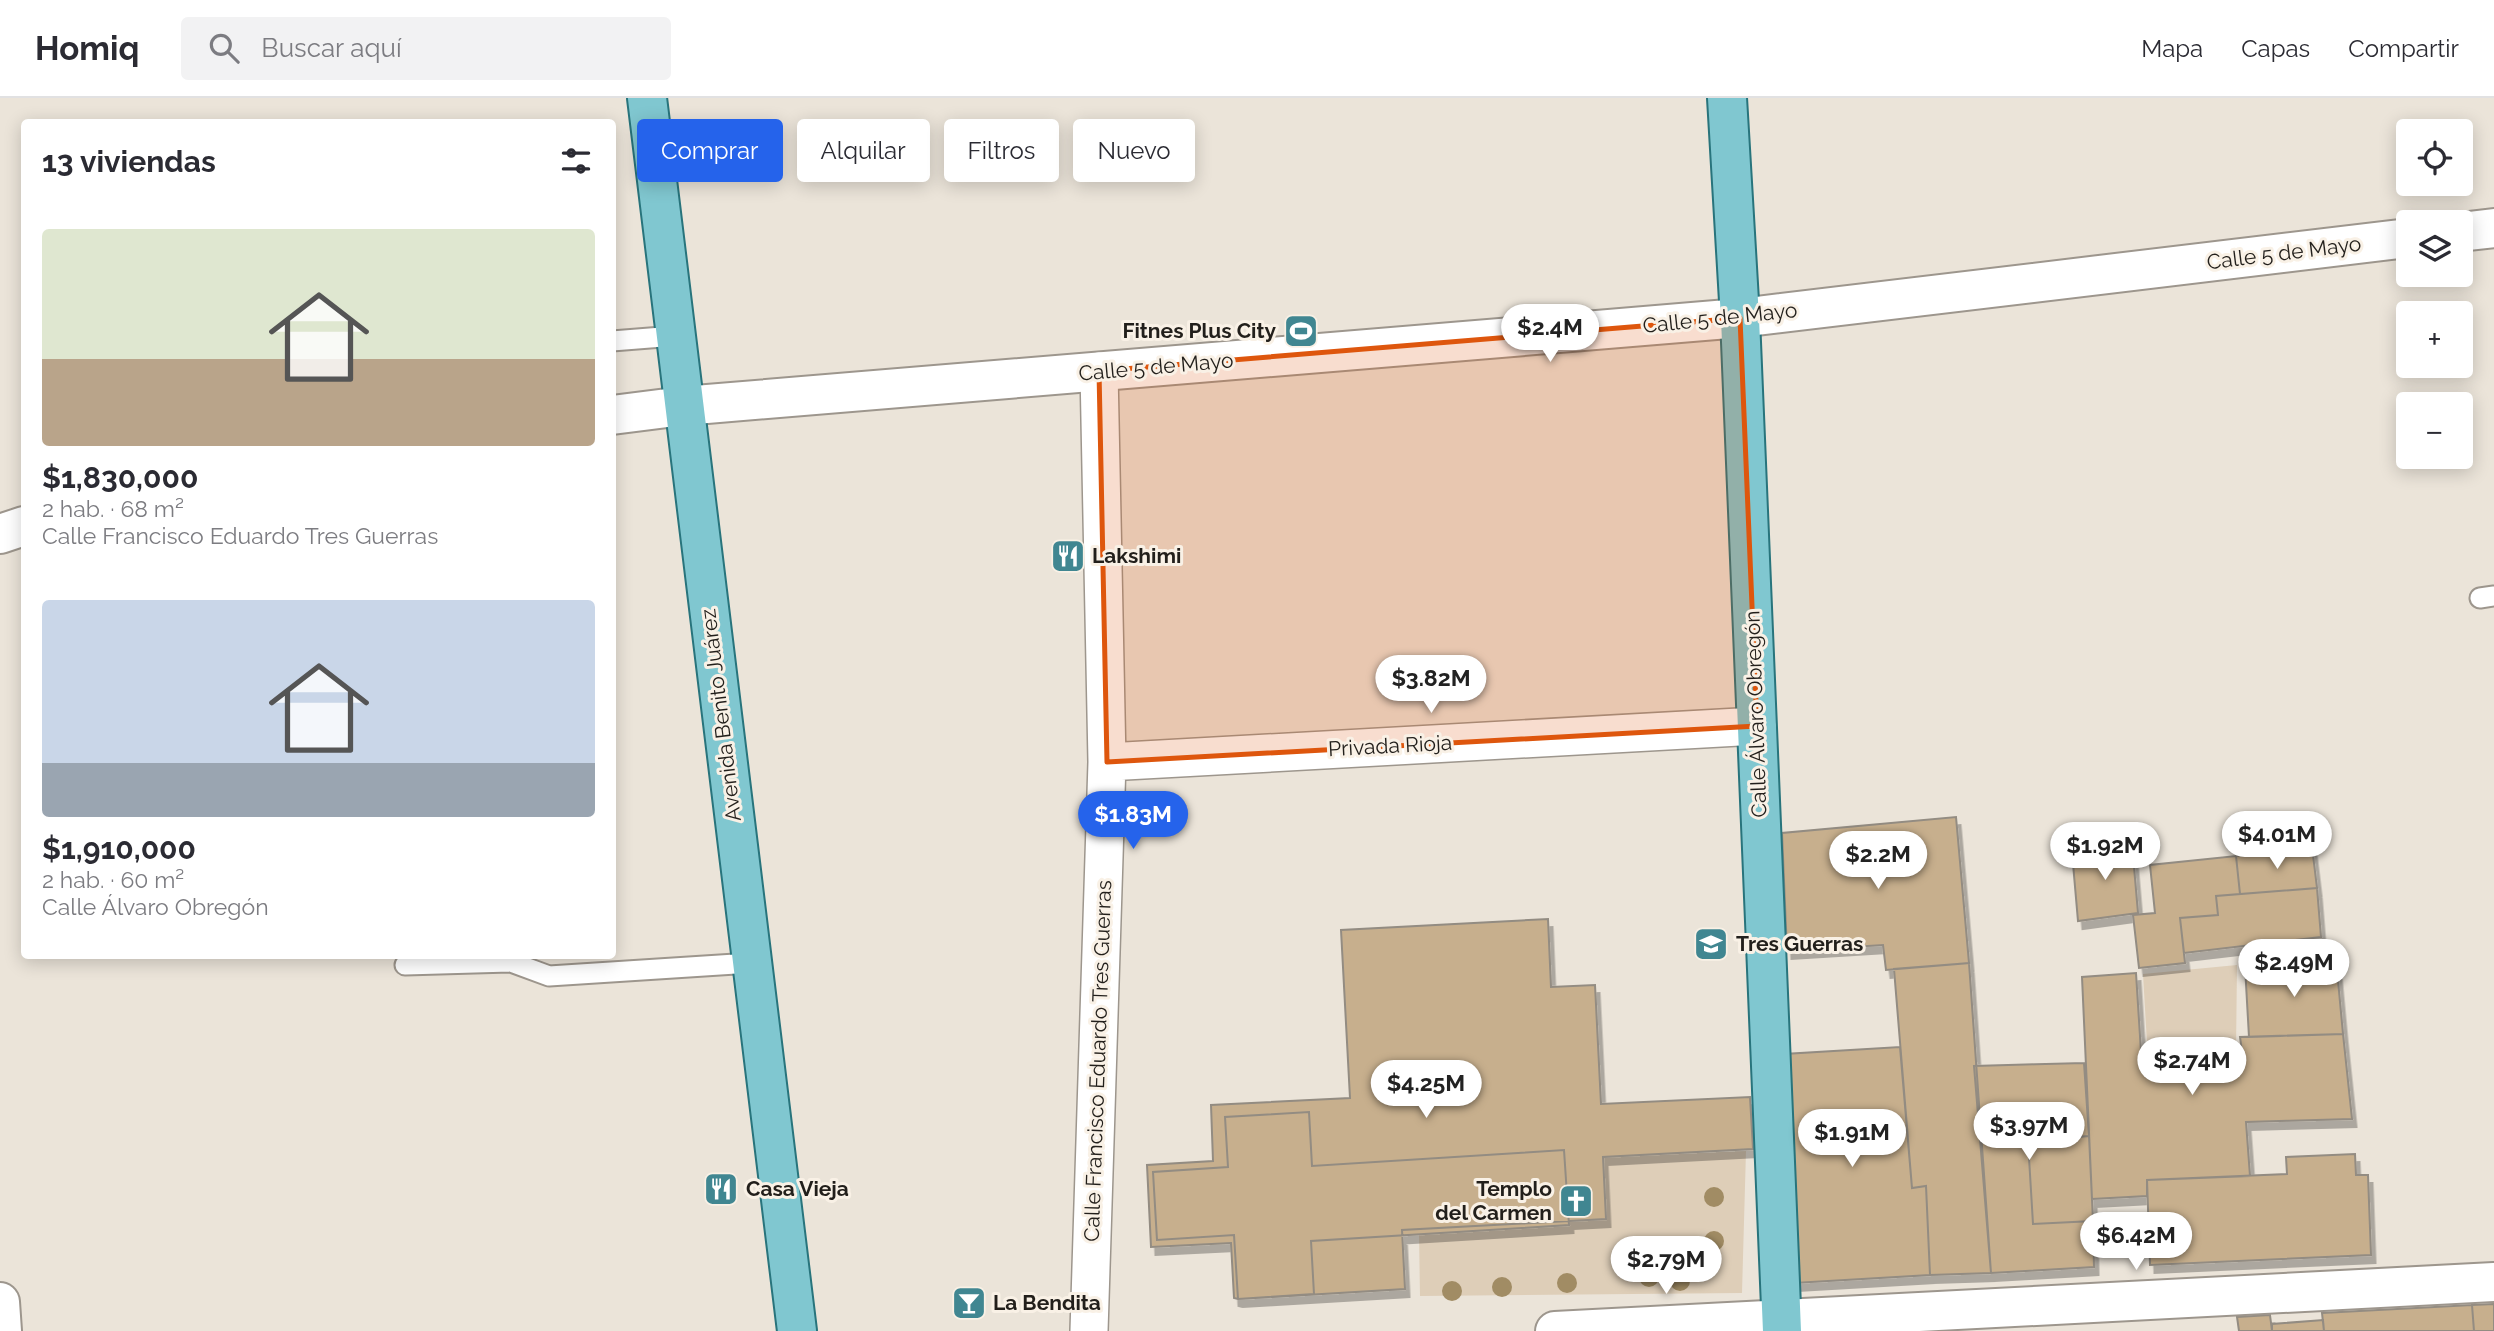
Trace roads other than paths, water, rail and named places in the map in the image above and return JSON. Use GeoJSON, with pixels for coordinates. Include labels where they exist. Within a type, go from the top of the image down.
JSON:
{"type":"FeatureCollection","features":[{"type":"Feature","properties":{"kind":"main road","name":"Avenida Benito Juárez"},"geometry":{"type":"LineString","coordinates":[[647,98],[797,1331]]}},
{"type":"Feature","properties":{"kind":"main road","name":"Calle Álvaro Obregón"},"geometry":{"type":"LineString","coordinates":[[1727,98],[1740,318],[1781,1326]]}},
{"type":"Feature","properties":{"kind":"main road"},"geometry":{"type":"LineString","coordinates":[[2473,230],[2494,228]]}},
{"type":"Feature","properties":{"kind":"main road","name":"Calle 5 de Mayo"},"geometry":{"type":"LineString","coordinates":[[616,414],[683,406],[1740,318],[2396,239]]}},
{"type":"Feature","properties":{"kind":"main road"},"geometry":{"type":"LineString","coordinates":[[0,534],[21,527]]}},
{"type":"Feature","properties":{"kind":"main road"},"geometry":{"type":"LineString","coordinates":[[1555,1331],[1781,1326],[2494,1282]]}},
{"type":"Feature","properties":{"kind":"main road"},"geometry":{"type":"LineString","coordinates":[[0,1302],[2,1331]]}},
{"type":"Feature","properties":{"kind":"street","name":"Calle Francisco Eduardo Tres Guerras"},"geometry":{"type":"LineString","coordinates":[[1089,1331],[1107,762],[1099,371]]}},
{"type":"Feature","properties":{"kind":"street","name":"Privada Rioja"},"geometry":{"type":"LineString","coordinates":[[1107,762],[1757,726]]}},
{"type":"Feature","properties":{"kind":"lane"},"geometry":{"type":"LineString","coordinates":[[616,341],[675,336]]}},
{"type":"Feature","properties":{"kind":"lane"},"geometry":{"type":"LineString","coordinates":[[405,965],[510,962],[549,976],[751,963]]}},
{"type":"Feature","properties":{"kind":"place","name":"Fitnes Plus City"},"geometry":{"type":"Point","coordinates":[1301,331]}},
{"type":"Feature","properties":{"kind":"place","name":"Lakshimi"},"geometry":{"type":"Point","coordinates":[1068,556]}},
{"type":"Feature","properties":{"kind":"place","name":"Tres Guerras"},"geometry":{"type":"Point","coordinates":[1711,944]}},
{"type":"Feature","properties":{"kind":"place","name":"Casa Vieja"},"geometry":{"type":"Point","coordinates":[721,1189]}},
{"type":"Feature","properties":{"kind":"place","name":"Templo del Carmen"},"geometry":{"type":"Point","coordinates":[1576,1201]}},
{"type":"Feature","properties":{"kind":"place","name":"La Bendita"},"geometry":{"type":"Point","coordinates":[969,1303]}}]}
